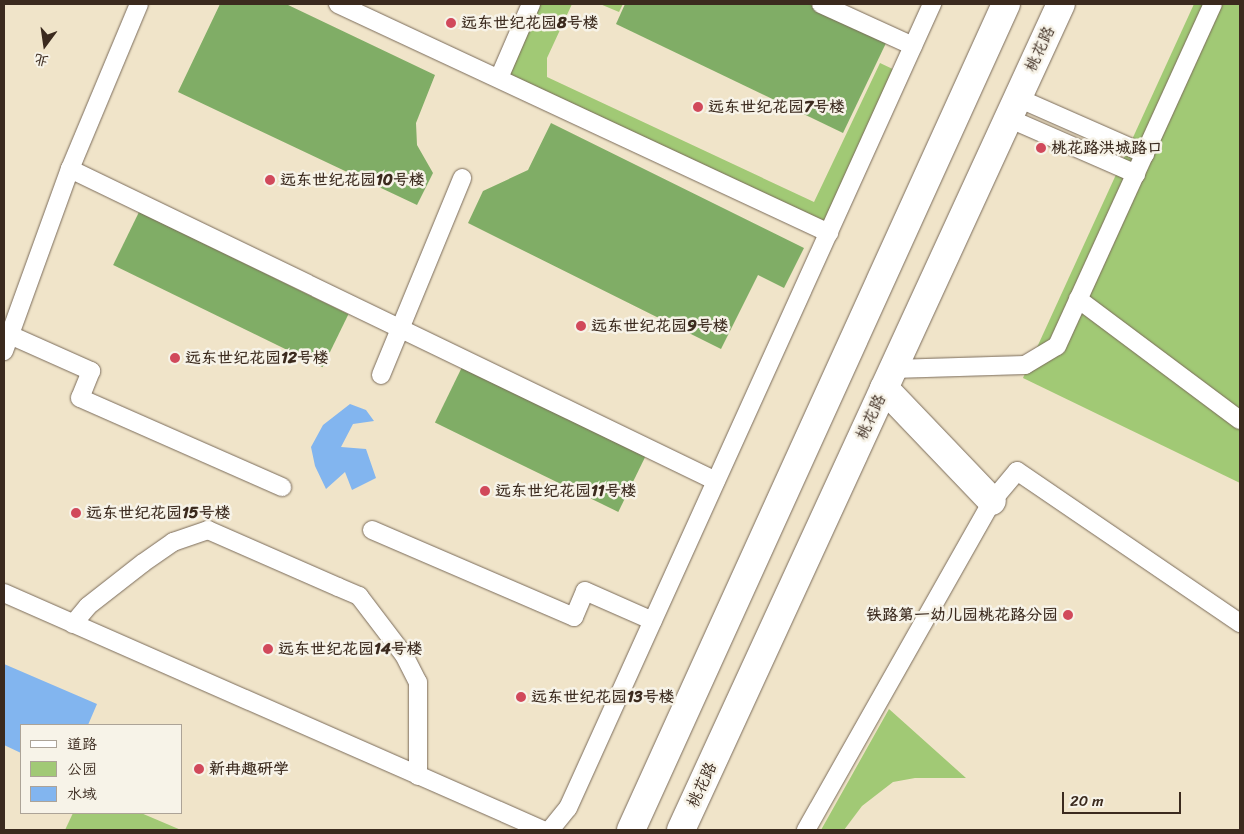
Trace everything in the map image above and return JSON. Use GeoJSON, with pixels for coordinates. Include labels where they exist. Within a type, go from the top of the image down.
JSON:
{"type":"FeatureCollection","features":[{"type":"Feature","properties":{"kind":"main road"},"geometry":{"type":"LineString","coordinates":[[631,830],[1006,4]]}},
{"type":"Feature","properties":{"kind":"main road","name":"桃花路"},"geometry":{"type":"LineString","coordinates":[[681,830],[1061,4]]}},
{"type":"Feature","properties":{"kind":"main road"},"geometry":{"type":"LineString","coordinates":[[889,378],[992,501]]}},
{"type":"Feature","properties":{"kind":"lane"},"geometry":{"type":"LineString","coordinates":[[139,4],[70,169],[7,343],[91,371],[80,398],[282,487]]}},
{"type":"Feature","properties":{"kind":"lane"},"geometry":{"type":"LineString","coordinates":[[338,4],[829,233]]}},
{"type":"Feature","properties":{"kind":"lane"},"geometry":{"type":"LineString","coordinates":[[499,78],[531,4]]}},
{"type":"Feature","properties":{"kind":"lane"},"geometry":{"type":"LineString","coordinates":[[820,4],[913,46]]}},
{"type":"Feature","properties":{"kind":"lane"},"geometry":{"type":"LineString","coordinates":[[550,830],[568,808],[932,4]]}},
{"type":"Feature","properties":{"kind":"lane"},"geometry":{"type":"LineString","coordinates":[[889,378],[1025,365],[1057,346],[1213,4]]}},
{"type":"Feature","properties":{"kind":"lane"},"geometry":{"type":"LineString","coordinates":[[1013,108],[1145,154]]}},
{"type":"Feature","properties":{"kind":"lane"},"geometry":{"type":"LineString","coordinates":[[1013,108],[1136,174]]}},
{"type":"Feature","properties":{"kind":"lane"},"geometry":{"type":"LineString","coordinates":[[70,169],[716,481]]}},
{"type":"Feature","properties":{"kind":"lane"},"geometry":{"type":"LineString","coordinates":[[381,375],[462,178]]}},
{"type":"Feature","properties":{"kind":"lane"},"geometry":{"type":"LineString","coordinates":[[1078,300],[1240,420]]}},
{"type":"Feature","properties":{"kind":"lane"},"geometry":{"type":"LineString","coordinates":[[806,830],[992,501],[1017,471],[1240,623]]}},
{"type":"Feature","properties":{"kind":"lane"},"geometry":{"type":"LineString","coordinates":[[73,624],[88,606],[150,558],[173,542],[208,530],[359,596],[404,655],[418,682],[418,776]]}},
{"type":"Feature","properties":{"kind":"lane"},"geometry":{"type":"LineString","coordinates":[[372,530],[574,617],[584,591],[653,621]]}},
{"type":"Feature","properties":{"kind":"lane"},"geometry":{"type":"LineString","coordinates":[[4,593],[543,830]]}},
{"type":"Feature","properties":{"kind":"green space"},"geometry":{"type":"Polygon","coordinates":[[[220,4],[286,4],[435,75],[416,123],[417,145],[433,173],[417,205],[178,92],[220,4]]]}},
{"type":"Feature","properties":{"kind":"green space"},"geometry":{"type":"Polygon","coordinates":[[[536,4],[572,4],[547,58],[547,77],[814,202],[880,63],[899,72],[825,227],[502,76],[536,4]]]}},
{"type":"Feature","properties":{"kind":"green space"},"geometry":{"type":"Polygon","coordinates":[[[600,4],[623,4],[619,12],[600,4]]]}},
{"type":"Feature","properties":{"kind":"green space"},"geometry":{"type":"Polygon","coordinates":[[[625,4],[809,4],[887,41],[843,133],[616,24],[625,4]]]}},
{"type":"Feature","properties":{"kind":"green space"},"geometry":{"type":"Polygon","coordinates":[[[1194,4],[1240,4],[1240,483],[1023,378],[1194,4]]]}},
{"type":"Feature","properties":{"kind":"green space"},"geometry":{"type":"Polygon","coordinates":[[[551,123],[804,248],[784,288],[758,275],[721,349],[468,223],[483,191],[528,170],[551,123]]]}},
{"type":"Feature","properties":{"kind":"green space"},"geometry":{"type":"Polygon","coordinates":[[[139,212],[348,314],[323,367],[113,265],[139,212]]]}},
{"type":"Feature","properties":{"kind":"green space"},"geometry":{"type":"Polygon","coordinates":[[[463,365],[646,454],[618,512],[435,423],[463,365]]]}},
{"type":"Feature","properties":{"kind":"green space"},"geometry":{"type":"Polygon","coordinates":[[[889,709],[966,778],[915,778],[893,782],[862,806],[844,830],[821,830],[889,709]]]}},
{"type":"Feature","properties":{"kind":"green space"},"geometry":{"type":"Polygon","coordinates":[[[73,814],[143,814],[181,830],[65,830],[73,814]]]}},
{"type":"Feature","properties":{"kind":"water"},"geometry":{"type":"Polygon","coordinates":[[[350,404],[366,410],[374,421],[353,424],[341,447],[366,449],[376,478],[352,490],[345,472],[326,489],[315,466],[311,447],[323,425],[350,404]]]}},
{"type":"Feature","properties":{"kind":"water"},"geometry":{"type":"Polygon","coordinates":[[[4,664],[97,704],[88,724],[20,724],[20,753],[4,745],[4,664]]]}},
{"type":"Feature","properties":{"kind":"place","name":"远东世纪花园8号楼"},"geometry":{"type":"Point","coordinates":[451,23]}},
{"type":"Feature","properties":{"kind":"place","name":"远东世纪花园7号楼"},"geometry":{"type":"Point","coordinates":[698,107]}},
{"type":"Feature","properties":{"kind":"place","name":"桃花路洪城路口"},"geometry":{"type":"Point","coordinates":[1041,148]}},
{"type":"Feature","properties":{"kind":"place","name":"远东世纪花园10号楼"},"geometry":{"type":"Point","coordinates":[270,180]}},
{"type":"Feature","properties":{"kind":"place","name":"远东世纪花园9号楼"},"geometry":{"type":"Point","coordinates":[581,326]}},
{"type":"Feature","properties":{"kind":"place","name":"远东世纪花园12号楼"},"geometry":{"type":"Point","coordinates":[175,358]}},
{"type":"Feature","properties":{"kind":"place","name":"远东世纪花园11号楼"},"geometry":{"type":"Point","coordinates":[485,491]}},
{"type":"Feature","properties":{"kind":"place","name":"远东世纪花园15号楼"},"geometry":{"type":"Point","coordinates":[76,513]}},
{"type":"Feature","properties":{"kind":"place","name":"铁路第一幼儿园桃花路分园"},"geometry":{"type":"Point","coordinates":[1068,615]}},
{"type":"Feature","properties":{"kind":"place","name":"远东世纪花园14号楼"},"geometry":{"type":"Point","coordinates":[268,649]}},
{"type":"Feature","properties":{"kind":"place","name":"远东世纪花园13号楼"},"geometry":{"type":"Point","coordinates":[521,697]}},
{"type":"Feature","properties":{"kind":"place","name":"新冉趣研学"},"geometry":{"type":"Point","coordinates":[199,769]}}]}
